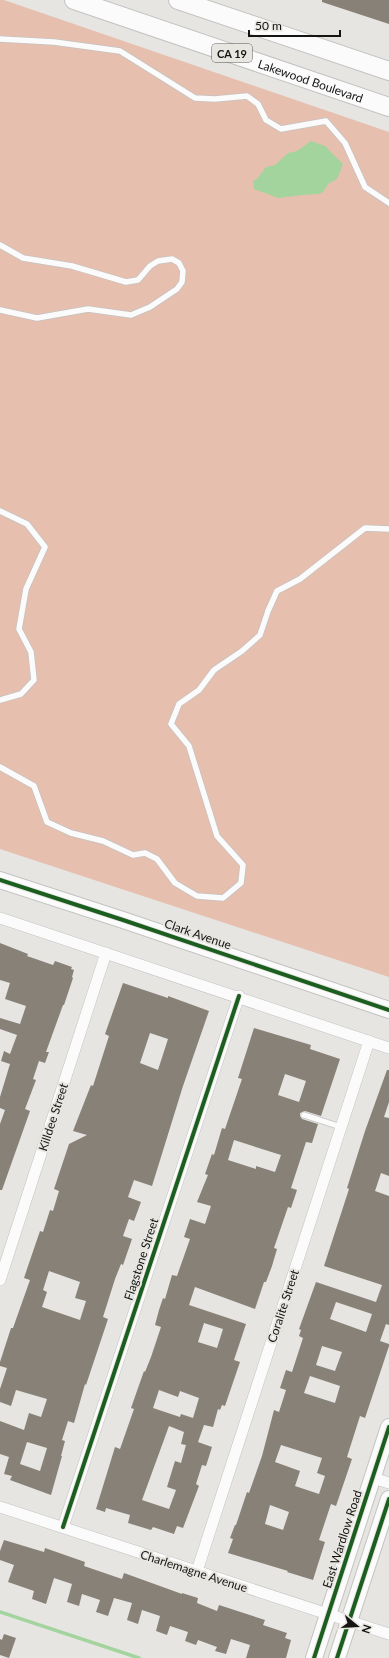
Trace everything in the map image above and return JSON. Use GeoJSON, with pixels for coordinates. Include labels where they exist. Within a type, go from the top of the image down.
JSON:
{"type":"FeatureCollection","features":[{"type":"Feature","properties":{"kind":"main road","name":"Lakewood Boulevard"},"geometry":{"type":"LineString","coordinates":[[74,0],[389,107]]}},
{"type":"Feature","properties":{"kind":"main road"},"geometry":{"type":"LineString","coordinates":[[178,0],[389,71]]}},
{"type":"Feature","properties":{"kind":"main road","name":"Clark Avenue"},"geometry":{"type":"LineString","coordinates":[[0,880],[389,1010]]}},
{"type":"Feature","properties":{"kind":"main road","name":"East Wardlow Road"},"geometry":{"type":"LineString","coordinates":[[314,1658],[389,1427]]}},
{"type":"Feature","properties":{"kind":"main road"},"geometry":{"type":"LineString","coordinates":[[337,1658],[389,1499]]}},
{"type":"Feature","properties":{"kind":"street"},"geometry":{"type":"LineString","coordinates":[[0,918],[239,996],[389,1048]]}},
{"type":"Feature","properties":{"kind":"street","name":"Killdee Street"},"geometry":{"type":"LineString","coordinates":[[0,1280],[106,953]]}},
{"type":"Feature","properties":{"kind":"street","name":"Flagstone Street"},"geometry":{"type":"LineString","coordinates":[[63,1527],[239,996]]}},
{"type":"Feature","properties":{"kind":"street","name":"Coralite Street"},"geometry":{"type":"LineString","coordinates":[[197,1571],[369,1041]]}},
{"type":"Feature","properties":{"kind":"street"},"geometry":{"type":"LineString","coordinates":[[373,1478],[389,1483]]}},
{"type":"Feature","properties":{"kind":"street","name":"Charlemagne Avenue"},"geometry":{"type":"LineString","coordinates":[[0,1507],[389,1634]]}},
{"type":"Feature","properties":{"kind":"lane"},"geometry":{"type":"LineString","coordinates":[[0,39],[54,42],[120,52],[195,98],[215,99],[247,96],[258,104],[266,120],[281,129],[326,121],[345,143],[366,188],[389,203]]}},
{"type":"Feature","properties":{"kind":"lane"},"geometry":{"type":"LineString","coordinates":[[0,245],[23,258],[72,266],[126,282],[138,280],[150,266],[158,261],[172,259],[179,263],[183,271],[182,282],[177,289],[150,307],[131,315],[88,310],[37,318],[0,310]]}},
{"type":"Feature","properties":{"kind":"lane"},"geometry":{"type":"LineString","coordinates":[[0,510],[27,524],[45,547],[26,589],[20,629],[31,652],[34,680],[21,694],[0,700]]}},
{"type":"Feature","properties":{"kind":"lane"},"geometry":{"type":"LineString","coordinates":[[0,768],[34,786],[48,822],[71,833],[103,841],[133,855],[145,853],[157,859],[175,883],[197,896],[222,898],[241,883],[243,865],[217,836],[189,746],[171,724],[179,704],[199,690],[214,670],[242,652],[260,635],[268,611],[277,592],[300,579],[365,528],[389,529]]}},
{"type":"Feature","properties":{"kind":"lane"},"geometry":{"type":"LineString","coordinates":[[304,1115],[341,1127]]}},
{"type":"Feature","properties":{"kind":"shaded area"},"geometry":{"type":"Polygon","coordinates":[[[0,0],[4,0],[389,132],[389,977],[0,849],[0,0]]]}},
{"type":"Feature","properties":{"kind":"shaded area"},"geometry":{"type":"Polygon","coordinates":[[[311,141],[325,146],[343,164],[337,179],[328,184],[323,192],[319,194],[278,198],[254,189],[253,180],[256,180],[266,167],[275,165],[288,153],[297,151],[311,141]]]}},
{"type":"Feature","properties":{"kind":"building"},"geometry":{"type":"Polygon","coordinates":[[[322,0],[389,0],[389,24],[322,2],[322,0]]]}},
{"type":"Feature","properties":{"kind":"building"},"geometry":{"type":"Polygon","coordinates":[[[0,943],[28,954],[27,956],[53,965],[55,961],[72,967],[71,969],[74,970],[73,978],[64,1005],[46,1052],[49,1052],[45,1063],[39,1061],[33,1079],[36,1080],[25,1109],[30,1111],[2,1190],[0,1190],[0,1124],[5,1110],[0,1108],[0,1097],[10,1064],[1,1061],[4,1051],[10,1054],[17,1035],[0,1029],[0,1018],[20,1024],[26,1006],[5,999],[10,983],[0,980],[0,943]]]}},
{"type":"Feature","properties":{"kind":"building"},"geometry":{"type":"Polygon","coordinates":[[[123,983],[168,998],[168,996],[209,1011],[183,1086],[152,1186],[134,1180],[128,1197],[141,1202],[134,1221],[129,1219],[123,1236],[132,1239],[123,1265],[121,1264],[115,1279],[103,1317],[108,1319],[86,1385],[85,1384],[74,1423],[68,1421],[62,1440],[65,1441],[62,1456],[51,1495],[10,1480],[12,1476],[4,1474],[9,1457],[0,1454],[0,1421],[24,1430],[29,1413],[41,1417],[47,1399],[16,1390],[11,1406],[0,1402],[0,1389],[7,1368],[0,1366],[0,1362],[11,1328],[13,1328],[30,1280],[24,1278],[40,1231],[43,1232],[50,1210],[53,1211],[59,1191],[54,1189],[69,1144],[87,1135],[73,1131],[91,1085],[93,1086],[109,1036],[105,1034],[123,983]],[[150,1033],[140,1063],[158,1070],[168,1039],[150,1033]],[[49,1271],[43,1290],[47,1292],[42,1307],[80,1320],[86,1301],[75,1298],[80,1282],[49,1271]],[[27,1442],[20,1464],[40,1471],[47,1448],[27,1442]]]}},
{"type":"Feature","properties":{"kind":"building"},"geometry":{"type":"Polygon","coordinates":[[[254,1028],[311,1045],[310,1049],[340,1059],[321,1116],[305,1111],[300,1113],[302,1119],[318,1124],[312,1143],[306,1142],[291,1188],[297,1190],[291,1208],[288,1207],[274,1248],[277,1249],[272,1266],[266,1282],[264,1282],[255,1309],[195,1287],[189,1305],[246,1324],[234,1360],[240,1362],[225,1406],[222,1405],[220,1410],[218,1409],[213,1427],[204,1425],[198,1442],[212,1447],[206,1466],[202,1465],[196,1484],[199,1486],[183,1528],[177,1526],[174,1534],[153,1527],[151,1530],[128,1523],[130,1515],[106,1508],[105,1512],[96,1509],[115,1447],[120,1449],[134,1409],[131,1408],[161,1327],[155,1325],[163,1298],[165,1299],[172,1275],[177,1276],[190,1239],[184,1237],[190,1219],[205,1224],[211,1206],[197,1202],[208,1175],[205,1174],[212,1154],[214,1155],[222,1128],[225,1129],[242,1079],[238,1078],[254,1028]],[[285,1074],[278,1095],[299,1102],[306,1081],[285,1074]],[[234,1140],[228,1160],[256,1169],[256,1166],[275,1172],[281,1155],[234,1140]],[[204,1323],[198,1342],[217,1348],[223,1329],[204,1323]],[[159,1390],[153,1408],[180,1417],[181,1414],[193,1418],[199,1398],[180,1391],[178,1397],[159,1390]],[[169,1426],[142,1500],[169,1509],[176,1490],[167,1487],[175,1461],[181,1463],[186,1445],[181,1444],[184,1432],[169,1426]]]}},
{"type":"Feature","properties":{"kind":"building"},"geometry":{"type":"Polygon","coordinates":[[[387,1070],[389,1070],[389,1102],[384,1117],[389,1118],[389,1176],[381,1173],[375,1191],[389,1196],[389,1325],[386,1324],[380,1341],[389,1344],[389,1346],[365,1418],[360,1416],[347,1457],[352,1459],[336,1506],[331,1504],[319,1540],[325,1542],[313,1580],[228,1553],[233,1539],[230,1538],[247,1492],[249,1493],[262,1456],[274,1410],[279,1412],[286,1390],[280,1388],[286,1370],[292,1372],[303,1338],[299,1336],[301,1330],[299,1329],[316,1282],[376,1302],[382,1285],[324,1266],[349,1189],[347,1188],[365,1131],[387,1070]],[[336,1302],[330,1319],[366,1332],[372,1314],[336,1302]],[[322,1346],[316,1365],[335,1371],[342,1352],[322,1346]],[[310,1376],[304,1393],[335,1403],[340,1386],[310,1376]],[[281,1445],[275,1462],[300,1471],[295,1486],[319,1494],[325,1476],[317,1473],[322,1458],[281,1445]],[[270,1505],[265,1524],[283,1530],[289,1512],[270,1505]]]}},
{"type":"Feature","properties":{"kind":"building"},"geometry":{"type":"Polygon","coordinates":[[[4,1540],[44,1552],[45,1548],[85,1562],[84,1566],[122,1579],[124,1573],[182,1594],[198,1598],[197,1603],[217,1611],[219,1605],[265,1620],[263,1625],[287,1633],[285,1638],[291,1640],[286,1658],[246,1658],[250,1645],[231,1639],[226,1654],[215,1651],[217,1647],[198,1640],[196,1645],[185,1641],[188,1632],[170,1626],[167,1635],[156,1631],[160,1616],[142,1610],[138,1624],[127,1620],[132,1603],[114,1598],[108,1616],[96,1612],[100,1600],[82,1594],[79,1606],[67,1602],[72,1584],[54,1578],[46,1604],[32,1599],[34,1591],[8,1582],[14,1565],[0,1560],[0,1551],[4,1540]]]}},
{"type":"Feature","properties":{"kind":"building"},"geometry":{"type":"Polygon","coordinates":[[[4,1634],[16,1638],[9,1658],[0,1655],[0,1639],[2,1640],[4,1634]]]}},
{"type":"Feature","properties":{"kind":"waterway"},"geometry":{"type":"LineString","coordinates":[[0,1612],[139,1658]]}},
{"type":"Feature","properties":{"kind":"cycle path"},"geometry":{"type":"LineString","coordinates":[[0,880],[389,1010]]}},
{"type":"Feature","properties":{"kind":"cycle path"},"geometry":{"type":"LineString","coordinates":[[63,1527],[239,996]]}},
{"type":"Feature","properties":{"kind":"cycle path"},"geometry":{"type":"LineString","coordinates":[[314,1658],[389,1427]]}},
{"type":"Feature","properties":{"kind":"cycle path"},"geometry":{"type":"LineString","coordinates":[[337,1658],[389,1499]]}}]}
